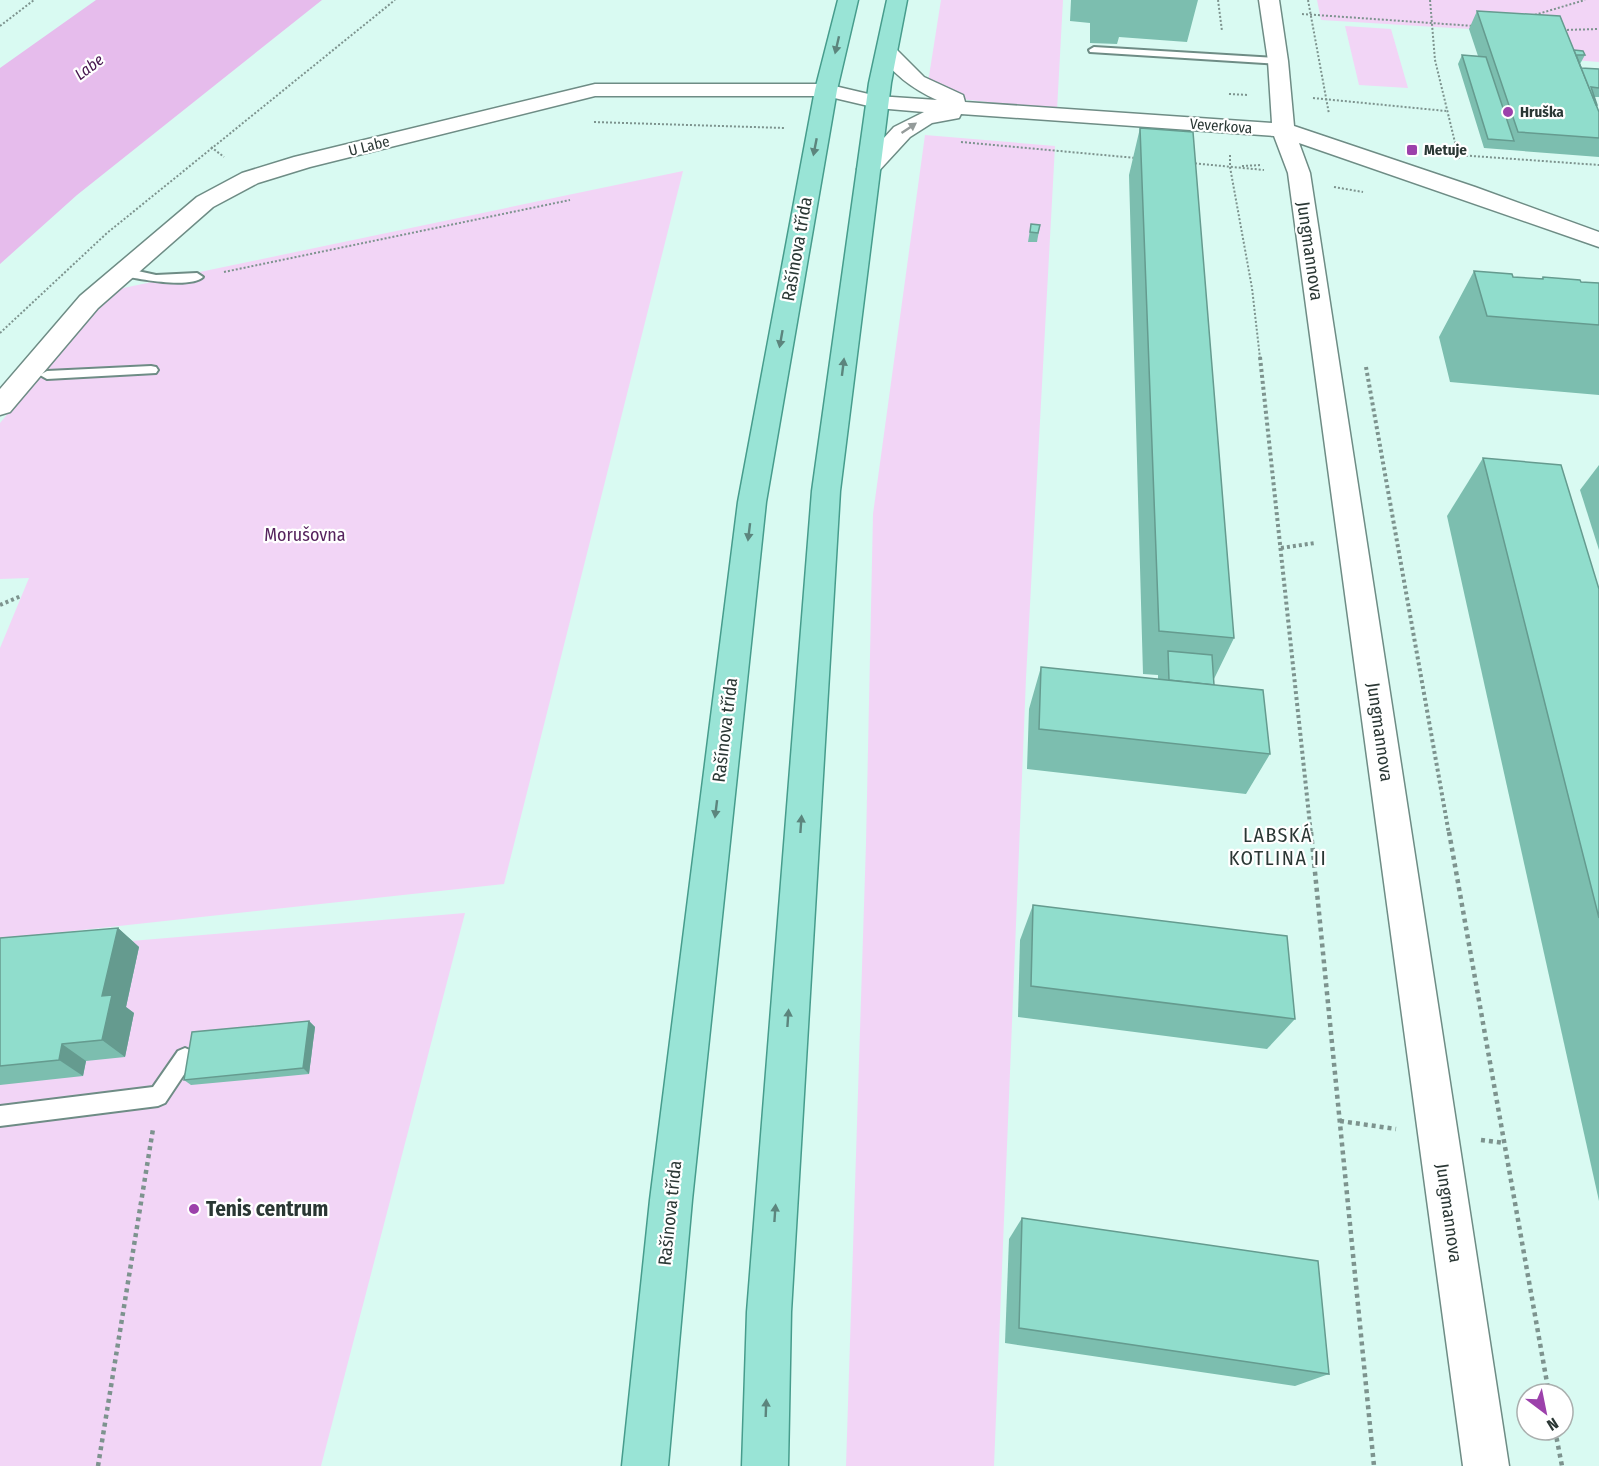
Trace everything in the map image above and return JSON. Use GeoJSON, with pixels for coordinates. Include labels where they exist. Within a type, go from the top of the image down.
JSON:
{"type":"FeatureCollection","features":[{"type":"Feature","properties":{"kind":"main road","name":"Rašínova třída"},"geometry":{"type":"LineString","coordinates":[[645,1466],[670,1200],[752,502],[826,90],[848,0]]}},
{"type":"Feature","properties":{"kind":"main road"},"geometry":{"type":"LineString","coordinates":[[765,1466],[771,1276],[798,860],[826,491],[877,102],[897,0]]}},
{"type":"Feature","properties":{"kind":"street","name":"Jungmannova"},"geometry":{"type":"LineString","coordinates":[[1270,6],[1278,61],[1283,130],[1299,173],[1486,1466]]}},
{"type":"Feature","properties":{"kind":"street"},"geometry":{"type":"LineString","coordinates":[[887,51],[906,75],[920,84],[976,109]]}},
{"type":"Feature","properties":{"kind":"street","name":"U Labe"},"geometry":{"type":"LineString","coordinates":[[0,406],[89,302],[205,202],[250,178],[302,162],[595,90],[826,90]]}},
{"type":"Feature","properties":{"kind":"street","name":"Veverkova"},"geometry":{"type":"LineString","coordinates":[[826,90],[877,102],[1283,130],[1467,192],[1599,240]]}},
{"type":"Feature","properties":{"kind":"street"},"geometry":{"type":"LineString","coordinates":[[868,169],[902,132],[925,118],[976,109]]}},
{"type":"Feature","properties":{"kind":"lane"},"geometry":{"type":"LineString","coordinates":[[1094,50],[1278,61]]}},
{"type":"Feature","properties":{"kind":"lane"},"geometry":{"type":"LineString","coordinates":[[124,272],[156,279],[197,277]]}},
{"type":"Feature","properties":{"kind":"lane"},"geometry":{"type":"LineString","coordinates":[[47,375],[151,370]]}},
{"type":"Feature","properties":{"kind":"lane"},"geometry":{"type":"LineString","coordinates":[[0,1116],[158,1096],[185,1058]]}},
{"type":"Feature","properties":{"kind":"path"},"geometry":{"type":"LineString","coordinates":[[0,26],[34,0]]}},
{"type":"Feature","properties":{"kind":"path"},"geometry":{"type":"LineString","coordinates":[[0,333],[107,233],[395,0]]}},
{"type":"Feature","properties":{"kind":"path"},"geometry":{"type":"LineString","coordinates":[[1218,0],[1229,94],[1227,126]]}},
{"type":"Feature","properties":{"kind":"path"},"geometry":{"type":"LineString","coordinates":[[1308,0],[1325,99],[1446,111]]}},
{"type":"Feature","properties":{"kind":"path"},"geometry":{"type":"LineString","coordinates":[[1430,0],[1429,22],[1446,111],[1467,192]]}},
{"type":"Feature","properties":{"kind":"path"},"geometry":{"type":"LineString","coordinates":[[1521,18],[1585,0]]}},
{"type":"Feature","properties":{"kind":"path"},"geometry":{"type":"LineString","coordinates":[[1270,6],[1311,15],[1479,27]]}},
{"type":"Feature","properties":{"kind":"path"},"geometry":{"type":"LineString","coordinates":[[1553,30],[1599,29]]}},
{"type":"Feature","properties":{"kind":"path"},"geometry":{"type":"LineString","coordinates":[[646,124],[791,129]]}},
{"type":"Feature","properties":{"kind":"path"},"geometry":{"type":"LineString","coordinates":[[951,141],[1140,159]]}},
{"type":"Feature","properties":{"kind":"path"},"geometry":{"type":"LineString","coordinates":[[1230,155],[1230,167],[1252,288],[1281,548],[1374,1466]]}},
{"type":"Feature","properties":{"kind":"path"},"geometry":{"type":"LineString","coordinates":[[1458,155],[1599,165]]}},
{"type":"Feature","properties":{"kind":"path"},"geometry":{"type":"LineString","coordinates":[[1188,163],[1230,167]]}},
{"type":"Feature","properties":{"kind":"path"},"geometry":{"type":"LineString","coordinates":[[197,277],[570,200]]}},
{"type":"Feature","properties":{"kind":"path"},"geometry":{"type":"LineString","coordinates":[[1364,359],[1547,1382]]}},
{"type":"Feature","properties":{"kind":"path"},"geometry":{"type":"LineString","coordinates":[[0,605],[21,596]]}},
{"type":"Feature","properties":{"kind":"path"},"geometry":{"type":"LineString","coordinates":[[98,1466],[158,1096]]}},
{"type":"Feature","properties":{"kind":"path"},"geometry":{"type":"LineString","coordinates":[[1557,1442],[1562,1466]]}},
{"type":"Feature","properties":{"kind":"green space"},"geometry":{"type":"Polygon","coordinates":[[[941,0],[1063,0],[1057,110],[926,95],[941,0]]]}},
{"type":"Feature","properties":{"kind":"green space"},"geometry":{"type":"Polygon","coordinates":[[[1317,0],[1599,0],[1599,62],[1561,59],[1551,34],[1321,20],[1317,0]]]}},
{"type":"Feature","properties":{"kind":"green space"},"geometry":{"type":"Polygon","coordinates":[[[1345,26],[1391,29],[1408,88],[1359,85],[1345,26]]]}},
{"type":"Feature","properties":{"kind":"green space"},"geometry":{"type":"Polygon","coordinates":[[[925,135],[1055,146],[1026,678],[994,1466],[846,1466],[866,843],[873,514],[925,135]]]}},
{"type":"Feature","properties":{"kind":"green space","name":"Morušovna"},"geometry":{"type":"Polygon","coordinates":[[[683,171],[504,884],[0,939],[0,648],[29,578],[0,579],[0,423],[109,291],[683,171]]]}},
{"type":"Feature","properties":{"kind":"green space","name":"Tenis centrum"},"geometry":{"type":"Polygon","coordinates":[[[465,913],[321,1466],[0,1466],[0,952],[465,913]]]}},
{"type":"Feature","properties":{"kind":"water","name":"Labe"},"geometry":{"type":"Polygon","coordinates":[[[96,0],[322,0],[77,195],[0,264],[0,68],[96,0]]]}},
{"type":"Feature","properties":{"kind":"building"},"geometry":{"type":"Polygon","coordinates":[[[1477,11],[1560,16],[1599,112],[1599,138],[1518,132],[1477,11]]]}},
{"type":"Feature","properties":{"kind":"building"},"geometry":{"type":"Polygon","coordinates":[[[1574,50],[1583,51],[1585,55],[1576,55],[1574,50]]]}},
{"type":"Feature","properties":{"kind":"building"},"geometry":{"type":"Polygon","coordinates":[[[1462,55],[1486,57],[1514,141],[1488,139],[1462,55]]]}},
{"type":"Feature","properties":{"kind":"building"},"geometry":{"type":"Polygon","coordinates":[[[1581,68],[1599,69],[1599,88],[1591,87],[1597,105],[1596,105],[1581,68]]]}},
{"type":"Feature","properties":{"kind":"building"},"geometry":{"type":"Polygon","coordinates":[[[1140,128],[1193,132],[1234,638],[1159,631],[1140,128]]]}},
{"type":"Feature","properties":{"kind":"building"},"geometry":{"type":"Polygon","coordinates":[[[1031,224],[1040,225],[1038,233],[1030,232],[1031,224]]]}},
{"type":"Feature","properties":{"kind":"building"},"geometry":{"type":"Polygon","coordinates":[[[1474,271],[1512,274],[1513,277],[1543,279],[1543,277],[1599,283],[1599,325],[1487,316],[1474,271]]]}},
{"type":"Feature","properties":{"kind":"building"},"geometry":{"type":"Polygon","coordinates":[[[1483,458],[1561,465],[1599,589],[1599,918],[1483,458]]]}},
{"type":"Feature","properties":{"kind":"building"},"geometry":{"type":"Polygon","coordinates":[[[1168,651],[1212,655],[1214,685],[1169,680],[1168,651]]]}},
{"type":"Feature","properties":{"kind":"building"},"geometry":{"type":"Polygon","coordinates":[[[1041,667],[1263,690],[1270,754],[1039,729],[1041,667]]]}},
{"type":"Feature","properties":{"kind":"building"},"geometry":{"type":"Polygon","coordinates":[[[1033,905],[1287,936],[1295,1019],[1031,986],[1033,905]]]}},
{"type":"Feature","properties":{"kind":"building"},"geometry":{"type":"Polygon","coordinates":[[[118,928],[102,996],[112,995],[102,1040],[62,1044],[59,1060],[0,1066],[0,938],[118,928]]]}},
{"type":"Feature","properties":{"kind":"building"},"geometry":{"type":"Polygon","coordinates":[[[309,1021],[303,1068],[184,1080],[192,1032],[309,1021]]]}},
{"type":"Feature","properties":{"kind":"building"},"geometry":{"type":"Polygon","coordinates":[[[1022,1218],[1318,1261],[1329,1374],[1019,1328],[1022,1218]]]}},
{"type":"Feature","properties":{"kind":"place","name":"Hruška"},"geometry":{"type":"Point","coordinates":[1508,112]}},
{"type":"Feature","properties":{"kind":"place","name":"Metuje"},"geometry":{"type":"Point","coordinates":[1412,150]}},
{"type":"Feature","properties":{"kind":"place","name":"Tenis centrum"},"geometry":{"type":"Point","coordinates":[194,1209]}},
{"type":"Feature","properties":{"kind":"district","name":"LABSKÁ KOTLINA II"},"geometry":{"type":"Point","coordinates":[1278,846]}}]}
